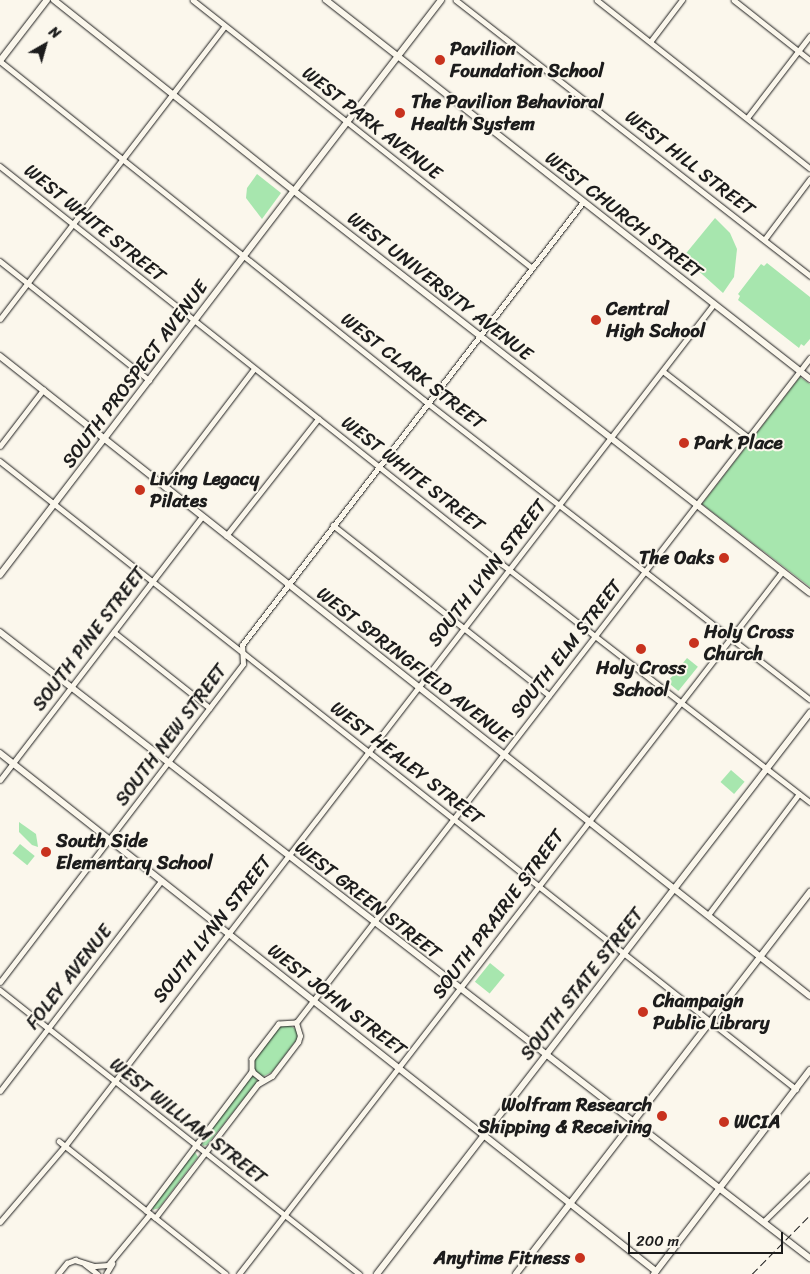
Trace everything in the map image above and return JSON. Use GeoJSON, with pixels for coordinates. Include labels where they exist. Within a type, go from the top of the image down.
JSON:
{"type":"FeatureCollection","features":[{"type":"Feature","properties":{"kind":"main road"},"geometry":{"type":"LineString","coordinates":[[0,61],[47,0]]}},
{"type":"Feature","properties":{"kind":"main road","name":"WEST UNIVERSITY AVENUE"},"geometry":{"type":"LineString","coordinates":[[54,0],[294,191],[810,593]]}},
{"type":"Feature","properties":{"kind":"main road","name":"WEST CHURCH STREET"},"geometry":{"type":"LineString","coordinates":[[326,0],[810,379]]}},
{"type":"Feature","properties":{"kind":"main road"},"geometry":{"type":"LineString","coordinates":[[294,191],[440,0]]}},
{"type":"Feature","properties":{"kind":"main road","name":"SOUTH PROSPECT AVENUE"},"geometry":{"type":"LineString","coordinates":[[0,574],[294,191]]}},
{"type":"Feature","properties":{"kind":"main road","name":"WEST SPRINGFIELD AVENUE"},"geometry":{"type":"LineString","coordinates":[[0,356],[810,996]]}},
{"type":"Feature","properties":{"kind":"main road","name":"WEST GREEN STREET"},"geometry":{"type":"LineString","coordinates":[[0,632],[459,990],[810,1258]]}},
{"type":"Feature","properties":{"kind":"main road","name":"SOUTH STATE STREET"},"geometry":{"type":"LineString","coordinates":[[377,1274],[810,713]]}},
{"type":"Feature","properties":{"kind":"main road","name":"WEST JOHN STREET"},"geometry":{"type":"LineString","coordinates":[[0,753],[571,1203],[655,1272]]}},
{"type":"Feature","properties":{"kind":"main road"},"geometry":{"type":"LineString","coordinates":[[516,1274],[810,892]]}},
{"type":"Feature","properties":{"kind":"main road"},"geometry":{"type":"LineString","coordinates":[[655,1272],[810,1070]]}},
{"type":"Feature","properties":{"kind":"street","name":"WEST PARK AVENUE"},"geometry":{"type":"LineString","coordinates":[[193,0],[532,268]]}},
{"type":"Feature","properties":{"kind":"street","name":"WEST HILL STREET"},"geometry":{"type":"LineString","coordinates":[[456,0],[810,276]]}},
{"type":"Feature","properties":{"kind":"street"},"geometry":{"type":"LineString","coordinates":[[597,0],[810,168]]}},
{"type":"Feature","properties":{"kind":"street"},"geometry":{"type":"LineString","coordinates":[[650,42],[682,0]]}},
{"type":"Feature","properties":{"kind":"street"},"geometry":{"type":"LineString","coordinates":[[734,0],[810,60]]}},
{"type":"Feature","properties":{"kind":"street"},"geometry":{"type":"LineString","coordinates":[[0,319],[225,26]]}},
{"type":"Feature","properties":{"kind":"street"},"geometry":{"type":"LineString","coordinates":[[747,118],[810,36]]}},
{"type":"Feature","properties":{"kind":"street","name":"WEST CLARK STREET"},"geometry":{"type":"LineString","coordinates":[[0,61],[428,403],[810,699]]}},
{"type":"Feature","properties":{"kind":"street","name":"WEST WHITE STREET"},"geometry":{"type":"LineString","coordinates":[[0,166],[378,467],[810,802]]}},
{"type":"Feature","properties":{"kind":"street"},"geometry":{"type":"LineString","coordinates":[[764,240],[810,179]]}},
{"type":"Feature","properties":{"kind":"street","name":"SOUTH NEW STREET"},"geometry":{"type":"LineString","coordinates":[[0,982],[244,662],[242,645],[583,202]]}},
{"type":"Feature","properties":{"kind":"street"},"geometry":{"type":"LineString","coordinates":[[0,261],[149,380]]}},
{"type":"Feature","properties":{"kind":"street","name":"SOUTH LYNN STREET"},"geometry":{"type":"LineString","coordinates":[[0,1222],[65,1146],[227,933],[288,857],[367,751],[714,304]]}},
{"type":"Feature","properties":{"kind":"street","name":"SOUTH ELM STREET"},"geometry":{"type":"LineString","coordinates":[[296,1023],[810,358]]}},
{"type":"Feature","properties":{"kind":"street"},"geometry":{"type":"LineString","coordinates":[[164,487],[254,369]]}},
{"type":"Feature","properties":{"kind":"street"},"geometry":{"type":"LineString","coordinates":[[663,371],[748,437]]}},
{"type":"Feature","properties":{"kind":"street"},"geometry":{"type":"LineString","coordinates":[[0,446],[43,390]]}},
{"type":"Feature","properties":{"kind":"street"},"geometry":{"type":"LineString","coordinates":[[226,536],[318,419]]}},
{"type":"Feature","properties":{"kind":"street","name":"WEST HEALEY STREET"},"geometry":{"type":"LineString","coordinates":[[0,461],[796,1089]]}},
{"type":"Feature","properties":{"kind":"street","name":"SOUTH PINE STREET"},"geometry":{"type":"LineString","coordinates":[[0,780],[202,517]]}},
{"type":"Feature","properties":{"kind":"street"},"geometry":{"type":"LineString","coordinates":[[334,525],[549,695]]}},
{"type":"Feature","properties":{"kind":"street","name":"SOUTH PRAIRIE STREET"},"geometry":{"type":"LineString","coordinates":[[239,1274],[782,572]]}},
{"type":"Feature","properties":{"kind":"street"},"geometry":{"type":"LineString","coordinates":[[114,632],[210,708]]}},
{"type":"Feature","properties":{"kind":"street"},"geometry":{"type":"LineString","coordinates":[[708,915],[799,794]]}},
{"type":"Feature","properties":{"kind":"street","name":"FOLEY AVENUE"},"geometry":{"type":"LineString","coordinates":[[0,1091],[161,881]]}},
{"type":"Feature","properties":{"kind":"street","name":"WEST WILLIAM STREET"},"geometry":{"type":"LineString","coordinates":[[0,990],[359,1274]]}},
{"type":"Feature","properties":{"kind":"street"},"geometry":{"type":"LineString","coordinates":[[106,1274],[115,1258],[148,1212],[252,1071],[252,1059],[279,1024],[296,1023],[299,1040],[272,1076],[262,1079],[154,1218]]}},
{"type":"Feature","properties":{"kind":"street"},"geometry":{"type":"LineString","coordinates":[[252,1071],[262,1079]]}},
{"type":"Feature","properties":{"kind":"street"},"geometry":{"type":"LineString","coordinates":[[59,1141],[226,1274]]}},
{"type":"Feature","properties":{"kind":"street"},"geometry":{"type":"LineString","coordinates":[[763,1222],[810,1176]]}},
{"type":"Feature","properties":{"kind":"street"},"geometry":{"type":"LineString","coordinates":[[58,1274],[67,1263],[82,1260],[105,1266],[115,1258]]}},
{"type":"Feature","properties":{"kind":"street"},"geometry":{"type":"LineString","coordinates":[[82,1260],[98,1274]]}},
{"type":"Feature","properties":{"kind":"green space"},"geometry":{"type":"Polygon","coordinates":[[[257,174],[281,193],[262,219],[246,198],[247,188],[257,174]]]}},
{"type":"Feature","properties":{"kind":"green space"},"geometry":{"type":"Polygon","coordinates":[[[715,218],[730,233],[737,249],[734,277],[723,293],[683,257],[715,218]]]}},
{"type":"Feature","properties":{"kind":"green space"},"geometry":{"type":"Polygon","coordinates":[[[767,263],[810,297],[810,339],[804,346],[801,344],[799,348],[738,300],[740,296],[738,294],[761,264],[764,266],[767,263]]]}},
{"type":"Feature","properties":{"kind":"green space"},"geometry":{"type":"Polygon","coordinates":[[[800,377],[810,384],[810,587],[702,504],[800,377]]]}},
{"type":"Feature","properties":{"kind":"green space"},"geometry":{"type":"Polygon","coordinates":[[[687,658],[698,667],[678,691],[667,682],[687,658]]]}},
{"type":"Feature","properties":{"kind":"green space"},"geometry":{"type":"Polygon","coordinates":[[[731,770],[745,782],[734,794],[721,782],[731,770]]]}},
{"type":"Feature","properties":{"kind":"green space"},"geometry":{"type":"Polygon","coordinates":[[[19,822],[36,834],[38,847],[32,845],[19,832],[19,822]]]}},
{"type":"Feature","properties":{"kind":"green space"},"geometry":{"type":"Polygon","coordinates":[[[20,844],[35,856],[27,865],[12,853],[20,844]]]}},
{"type":"Feature","properties":{"kind":"green space"},"geometry":{"type":"Polygon","coordinates":[[[490,963],[505,975],[490,994],[475,982],[490,963]]]}},
{"type":"Feature","properties":{"kind":"green space"},"geometry":{"type":"Polygon","coordinates":[[[288,1024],[297,1030],[297,1039],[272,1072],[262,1077],[254,1070],[254,1060],[280,1025],[288,1024]]]}},
{"type":"Feature","properties":{"kind":"green space"},"geometry":{"type":"Polygon","coordinates":[[[256,1076],[257,1082],[207,1145],[203,1146],[201,1141],[251,1077],[256,1076]]]}},
{"type":"Feature","properties":{"kind":"green space"},"geometry":{"type":"Polygon","coordinates":[[[195,1152],[198,1157],[159,1208],[153,1210],[152,1206],[195,1152]]]}},
{"type":"Feature","properties":{"kind":"railway"},"geometry":{"type":"LineString","coordinates":[[752,1274],[810,1215]]}},
{"type":"Feature","properties":{"kind":"place","name":"Pavilion Foundation School"},"geometry":{"type":"Point","coordinates":[440,60]}},
{"type":"Feature","properties":{"kind":"place","name":"The Pavilion Behavioral Health System"},"geometry":{"type":"Point","coordinates":[400,113]}},
{"type":"Feature","properties":{"kind":"place","name":"Central High School"},"geometry":{"type":"Point","coordinates":[596,320]}},
{"type":"Feature","properties":{"kind":"place","name":"Park Place"},"geometry":{"type":"Point","coordinates":[684,443]}},
{"type":"Feature","properties":{"kind":"place","name":"Living Legacy Pilates"},"geometry":{"type":"Point","coordinates":[140,490]}},
{"type":"Feature","properties":{"kind":"place","name":"The Oaks"},"geometry":{"type":"Point","coordinates":[724,558]}},
{"type":"Feature","properties":{"kind":"place","name":"Holy Cross Church"},"geometry":{"type":"Point","coordinates":[694,643]}},
{"type":"Feature","properties":{"kind":"place","name":"Holy Cross School"},"geometry":{"type":"Point","coordinates":[641,649]}},
{"type":"Feature","properties":{"kind":"place","name":"South Side Elementary School"},"geometry":{"type":"Point","coordinates":[46,852]}},
{"type":"Feature","properties":{"kind":"place","name":"Champaign Public Library"},"geometry":{"type":"Point","coordinates":[643,1012]}},
{"type":"Feature","properties":{"kind":"place","name":"Wolfram Research Shipping & Receiving"},"geometry":{"type":"Point","coordinates":[662,1116]}},
{"type":"Feature","properties":{"kind":"place","name":"WCIA"},"geometry":{"type":"Point","coordinates":[724,1122]}},
{"type":"Feature","properties":{"kind":"place","name":"Anytime Fitness"},"geometry":{"type":"Point","coordinates":[580,1258]}}]}
